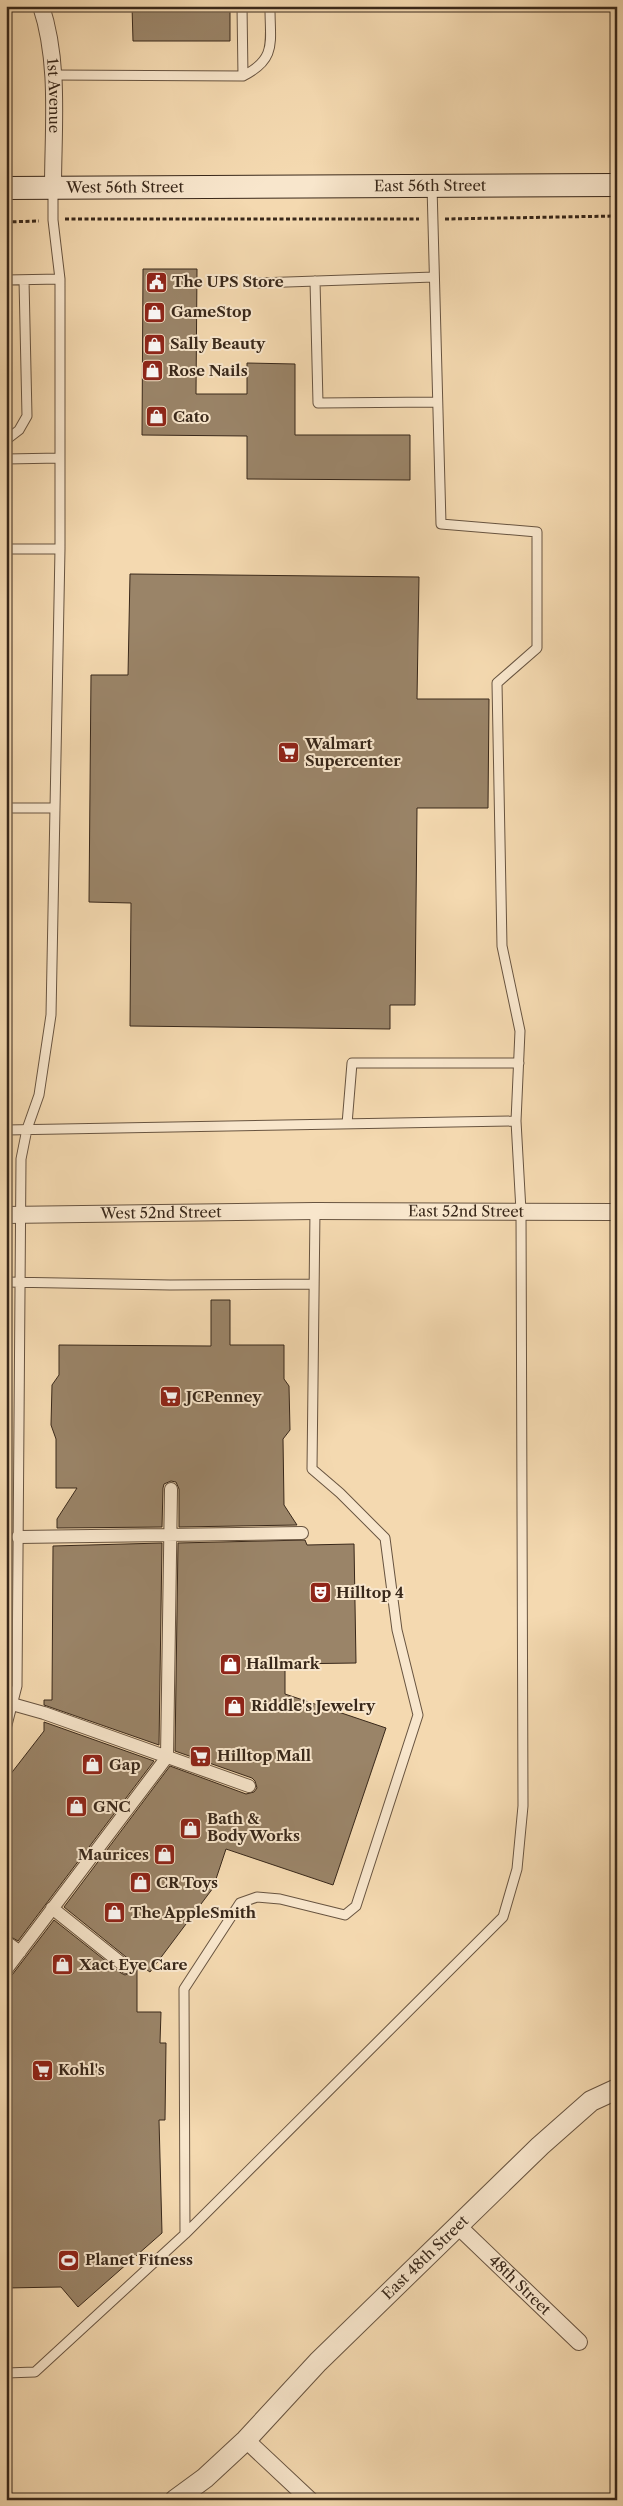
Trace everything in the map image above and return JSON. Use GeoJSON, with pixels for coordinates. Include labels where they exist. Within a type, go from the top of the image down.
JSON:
{"type":"FeatureCollection","features":[{"type":"Feature","properties":{"kind":"main road","name":"East 56th Street"},"geometry":{"type":"LineString","coordinates":[[243,188],[617,185]]}},
{"type":"Feature","properties":{"kind":"main road","name":"West 56th Street"},"geometry":{"type":"LineString","coordinates":[[6,188],[243,188]]}},
{"type":"Feature","properties":{"kind":"street","name":"1st Avenue"},"geometry":{"type":"LineString","coordinates":[[41,6],[48,28],[53,75],[53,187]]}},
{"type":"Feature","properties":{"kind":"street","name":"East 52nd Street"},"geometry":{"type":"LineString","coordinates":[[315,1211],[617,1212]]}},
{"type":"Feature","properties":{"kind":"street","name":"West 52nd Street"},"geometry":{"type":"LineString","coordinates":[[13,1215],[315,1211]]}},
{"type":"Feature","properties":{"kind":"street"},"geometry":{"type":"LineString","coordinates":[[6,1970],[167,1757],[171,1489]]}},
{"type":"Feature","properties":{"kind":"street"},"geometry":{"type":"LineString","coordinates":[[18,1537],[169,1537],[302,1533]]}},
{"type":"Feature","properties":{"kind":"street"},"geometry":{"type":"LineString","coordinates":[[12,1704],[44,1713],[249,1786]]}},
{"type":"Feature","properties":{"kind":"street"},"geometry":{"type":"LineString","coordinates":[[52,1908],[126,1967]]}},
{"type":"Feature","properties":{"kind":"street"},"geometry":{"type":"LineString","coordinates":[[6,1942],[20,1952]]}},
{"type":"Feature","properties":{"kind":"street","name":"East 48th Street"},"geometry":{"type":"LineString","coordinates":[[175,2500],[205,2478],[246,2440],[318,2362],[459,2227],[540,2146],[591,2101],[617,2089]]}},
{"type":"Feature","properties":{"kind":"street","name":"48th Street"},"geometry":{"type":"LineString","coordinates":[[459,2227],[579,2342]]}},
{"type":"Feature","properties":{"kind":"street"},"geometry":{"type":"LineString","coordinates":[[246,2440],[310,2500]]}},
{"type":"Feature","properties":{"kind":"lane"},"geometry":{"type":"LineString","coordinates":[[242,6],[243,76]]}},
{"type":"Feature","properties":{"kind":"lane"},"geometry":{"type":"LineString","coordinates":[[53,75],[243,76],[258,68],[270,52],[270,9],[268,6]]}},
{"type":"Feature","properties":{"kind":"lane"},"geometry":{"type":"LineString","coordinates":[[6,2373],[35,2372],[185,2234],[503,1917],[517,1869],[523,1806],[521,1211],[516,1121],[520,1031],[502,946],[497,683],[537,648],[537,532],[440,524],[432,186]]}},
{"type":"Feature","properties":{"kind":"lane"},"geometry":{"type":"LineString","coordinates":[[6,1729],[17,1686],[19,1282],[13,1215],[27,1130],[39,1095],[51,1015],[60,549],[60,279],[53,220],[53,187]]}},
{"type":"Feature","properties":{"kind":"lane"},"geometry":{"type":"LineString","coordinates":[[258,283],[434,277]]}},
{"type":"Feature","properties":{"kind":"lane"},"geometry":{"type":"LineString","coordinates":[[6,280],[60,279]]}},
{"type":"Feature","properties":{"kind":"lane"},"geometry":{"type":"LineString","coordinates":[[6,440],[19,430],[27,416],[24,280]]}},
{"type":"Feature","properties":{"kind":"lane"},"geometry":{"type":"LineString","coordinates":[[314,281],[318,403],[437,402]]}},
{"type":"Feature","properties":{"kind":"lane"},"geometry":{"type":"LineString","coordinates":[[6,459],[60,458]]}},
{"type":"Feature","properties":{"kind":"lane"},"geometry":{"type":"LineString","coordinates":[[6,549],[60,549]]}},
{"type":"Feature","properties":{"kind":"lane"},"geometry":{"type":"LineString","coordinates":[[6,808],[55,808]]}},
{"type":"Feature","properties":{"kind":"lane"},"geometry":{"type":"LineString","coordinates":[[347,1124],[352,1063],[519,1063]]}},
{"type":"Feature","properties":{"kind":"lane"},"geometry":{"type":"LineString","coordinates":[[6,1130],[516,1121]]}},
{"type":"Feature","properties":{"kind":"lane"},"geometry":{"type":"LineString","coordinates":[[185,2234],[184,1989],[240,1903],[257,1897],[280,1899],[345,1916],[356,1906],[418,1715],[398,1630],[385,1538],[340,1492],[312,1469],[315,1211]]}},
{"type":"Feature","properties":{"kind":"lane"},"geometry":{"type":"LineString","coordinates":[[6,1282],[170,1285],[314,1284]]}},
{"type":"Feature","properties":{"kind":"path"},"geometry":{"type":"LineString","coordinates":[[6,222],[71,218],[432,219],[617,216]]}},
{"type":"Feature","properties":{"kind":"building"},"geometry":{"type":"Polygon","coordinates":[[[132,6],[230,6],[230,41],[133,41],[132,6]]]}},
{"type":"Feature","properties":{"kind":"building"},"geometry":{"type":"Polygon","coordinates":[[[143,269],[197,269],[196,394],[247,394],[247,363],[295,364],[295,435],[410,435],[410,480],[247,479],[247,436],[142,435],[143,269]]]}},
{"type":"Feature","properties":{"kind":"building","name":"Walmart Supercenter"},"geometry":{"type":"Polygon","coordinates":[[[130,574],[419,577],[417,699],[489,699],[488,808],[417,808],[415,1005],[390,1005],[390,1029],[130,1026],[131,903],[89,902],[91,675],[128,675],[130,574]]]}},
{"type":"Feature","properties":{"kind":"building"},"geometry":{"type":"Polygon","coordinates":[[[211,1300],[230,1300],[230,1345],[284,1345],[284,1379],[289,1386],[290,1430],[283,1439],[284,1505],[297,1525],[179,1527],[179,1489],[176,1482],[171,1481],[164,1484],[163,1488],[162,1527],[57,1528],[57,1519],[77,1488],[56,1488],[56,1439],[51,1425],[52,1385],[59,1375],[59,1345],[211,1346],[211,1300]]]}},
{"type":"Feature","properties":{"kind":"building"},"geometry":{"type":"Polygon","coordinates":[[[305,1540],[307,1545],[354,1544],[356,1663],[285,1664],[285,1694],[386,1728],[333,1885],[226,1849],[213,1888],[150,1972],[137,1963],[137,2012],[161,2012],[160,2043],[166,2043],[165,2120],[159,2120],[162,2233],[78,2307],[61,2287],[6,2288],[6,1978],[12,1975],[54,1920],[121,1973],[125,1975],[132,1972],[134,1968],[131,1961],[64,1907],[170,1766],[246,1794],[254,1792],[257,1788],[252,1778],[175,1751],[178,1543],[305,1540]]]}},
{"type":"Feature","properties":{"kind":"building"},"geometry":{"type":"Polygon","coordinates":[[[162,1543],[159,1745],[44,1705],[44,1700],[52,1700],[53,1546],[162,1543]]]}},
{"type":"Feature","properties":{"kind":"building"},"geometry":{"type":"Polygon","coordinates":[[[44,1722],[154,1761],[18,1941],[6,1934],[6,1780],[44,1731],[44,1722]]]}},
{"type":"Feature","properties":{"kind":"place","name":"The UPS Store"},"geometry":{"type":"Point","coordinates":[156,282]}},
{"type":"Feature","properties":{"kind":"place","name":"GameStop"},"geometry":{"type":"Point","coordinates":[155,312]}},
{"type":"Feature","properties":{"kind":"place","name":"Sally Beauty"},"geometry":{"type":"Point","coordinates":[154,344]}},
{"type":"Feature","properties":{"kind":"place","name":"Rose Nails"},"geometry":{"type":"Point","coordinates":[152,371]}},
{"type":"Feature","properties":{"kind":"place","name":"Cato"},"geometry":{"type":"Point","coordinates":[157,417]}},
{"type":"Feature","properties":{"kind":"place","name":"Walmart Supercenter"},"geometry":{"type":"Point","coordinates":[289,753]}},
{"type":"Feature","properties":{"kind":"place","name":"JCPenney"},"geometry":{"type":"Point","coordinates":[170,1397]}},
{"type":"Feature","properties":{"kind":"place","name":"Hilltop 4"},"geometry":{"type":"Point","coordinates":[320,1593]}},
{"type":"Feature","properties":{"kind":"place","name":"Hallmark"},"geometry":{"type":"Point","coordinates":[230,1664]}},
{"type":"Feature","properties":{"kind":"place","name":"Riddle's Jewelry"},"geometry":{"type":"Point","coordinates":[235,1706]}},
{"type":"Feature","properties":{"kind":"place","name":"Hilltop Mall"},"geometry":{"type":"Point","coordinates":[201,1756]}},
{"type":"Feature","properties":{"kind":"place","name":"Gap"},"geometry":{"type":"Point","coordinates":[93,1765]}},
{"type":"Feature","properties":{"kind":"place","name":"GNC"},"geometry":{"type":"Point","coordinates":[77,1807]}},
{"type":"Feature","properties":{"kind":"place","name":"Bath & Body Works"},"geometry":{"type":"Point","coordinates":[191,1828]}},
{"type":"Feature","properties":{"kind":"place","name":"Maurices"},"geometry":{"type":"Point","coordinates":[165,1855]}},
{"type":"Feature","properties":{"kind":"place","name":"CR Toys"},"geometry":{"type":"Point","coordinates":[140,1883]}},
{"type":"Feature","properties":{"kind":"place","name":"The AppleSmith"},"geometry":{"type":"Point","coordinates":[114,1913]}},
{"type":"Feature","properties":{"kind":"place","name":"Xact Eye Care"},"geometry":{"type":"Point","coordinates":[63,1965]}},
{"type":"Feature","properties":{"kind":"place","name":"Kohl's"},"geometry":{"type":"Point","coordinates":[42,2070]}},
{"type":"Feature","properties":{"kind":"place","name":"Planet Fitness"},"geometry":{"type":"Point","coordinates":[69,2260]}}]}
